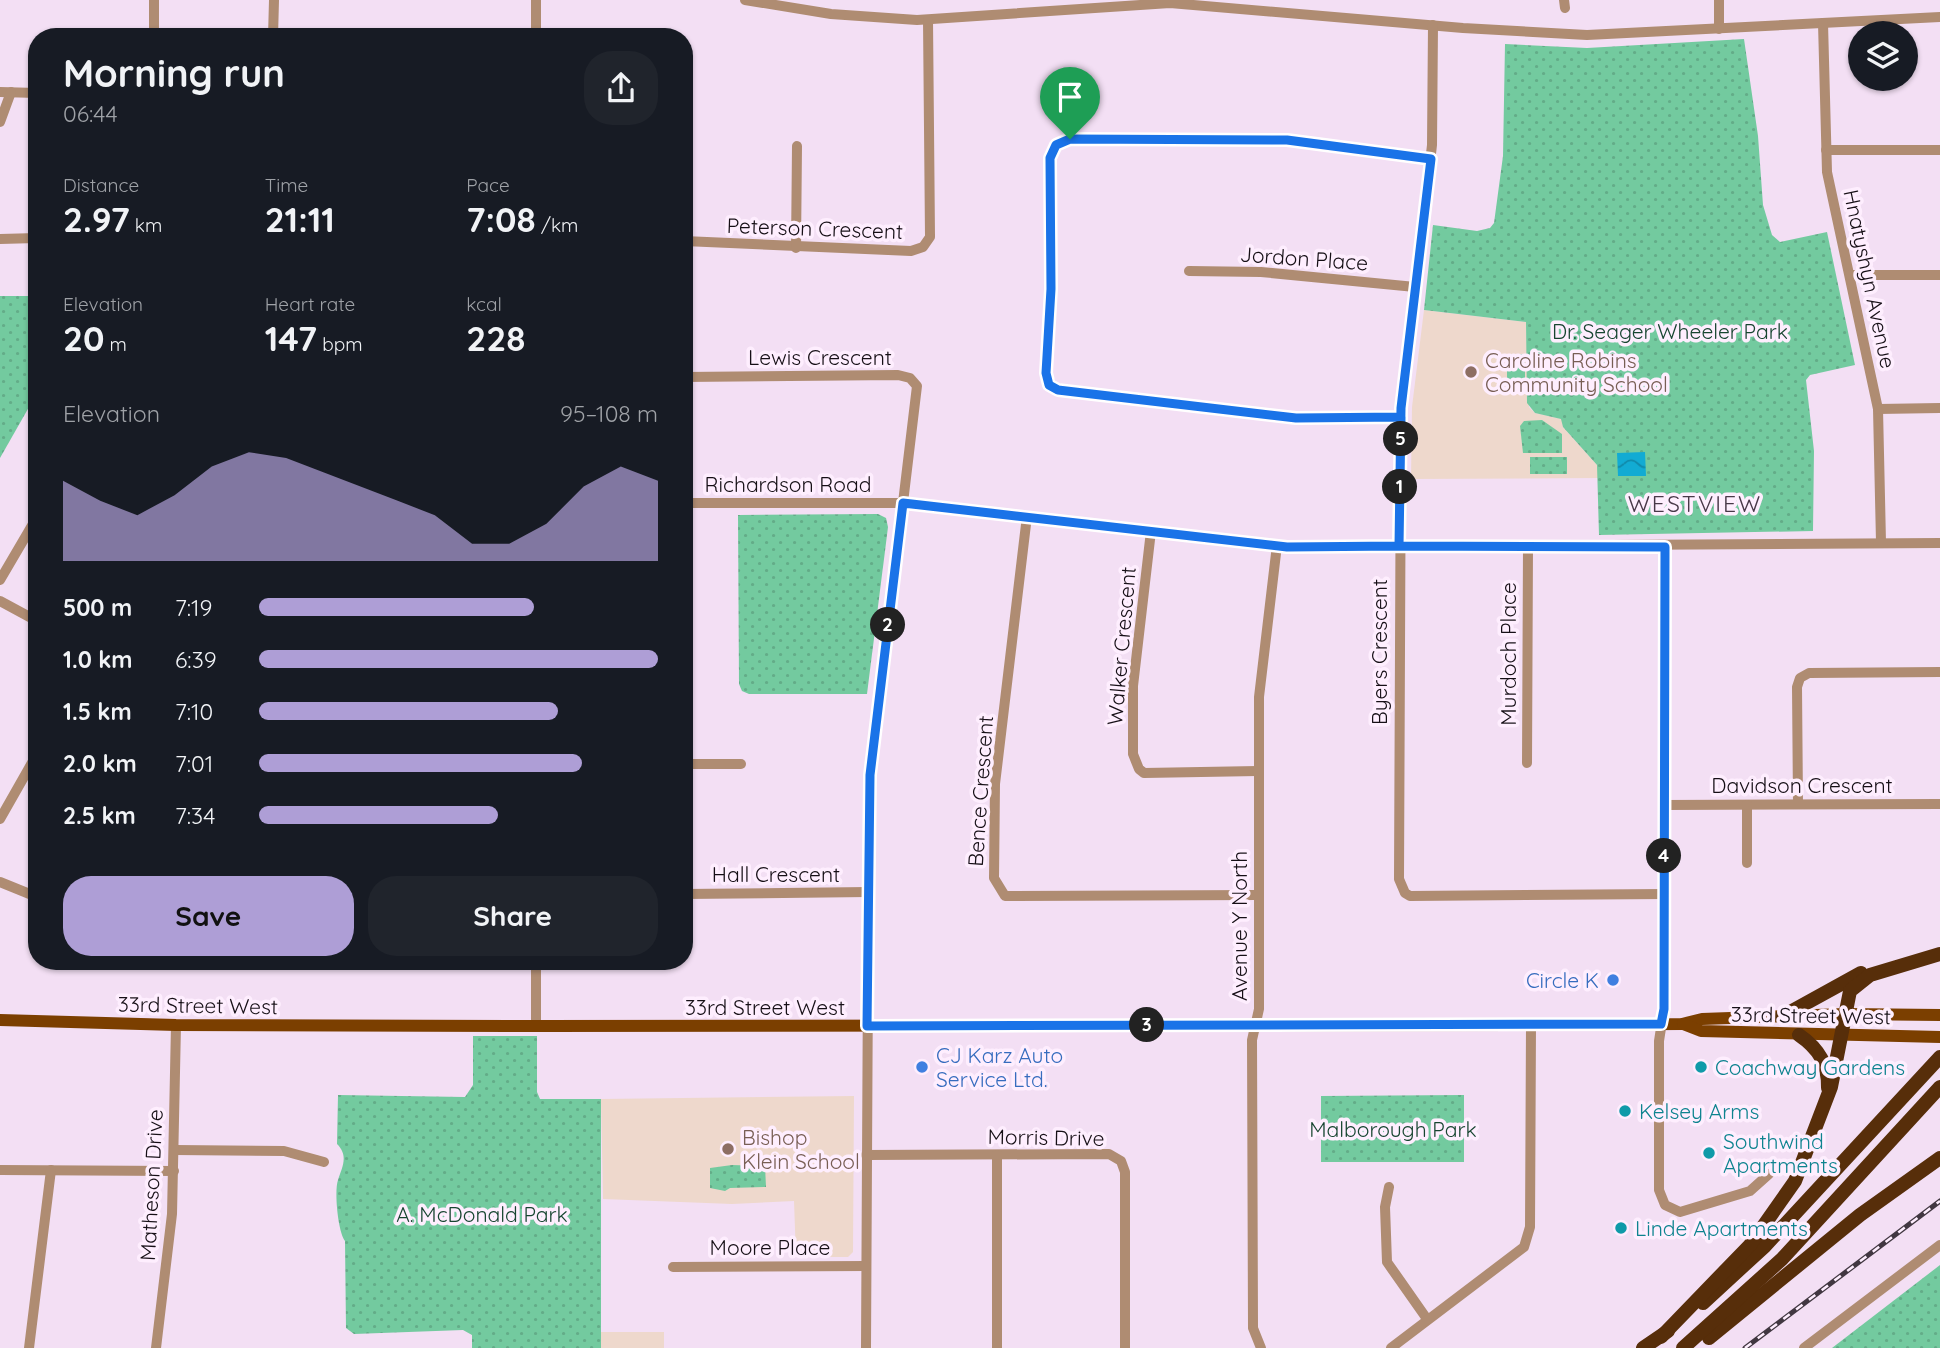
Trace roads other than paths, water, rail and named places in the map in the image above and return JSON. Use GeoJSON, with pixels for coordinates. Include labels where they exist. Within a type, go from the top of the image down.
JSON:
{"type":"FeatureCollection","features":[{"type":"Feature","properties":{"kind":"highway"},"geometry":{"type":"LineString","coordinates":[[1661,1337],[1750,1245],[1773,1215],[1802,1167],[1825,1107],[1843,1036],[1850,991],[1861,980],[1884,969],[1940,953]]}},
{"type":"Feature","properties":{"kind":"highway"},"geometry":{"type":"LineString","coordinates":[[1781,1017],[1869,970],[1940,953]]}},
{"type":"Feature","properties":{"kind":"highway"},"geometry":{"type":"LineString","coordinates":[[1798,1035],[1814,1047],[1825,1067],[1828,1083],[1825,1107]]}},
{"type":"Feature","properties":{"kind":"highway"},"geometry":{"type":"LineString","coordinates":[[1643,1348],[1721,1289],[1765,1246],[1938,1059]]}},
{"type":"Feature","properties":{"kind":"highway"},"geometry":{"type":"LineString","coordinates":[[1683,1348],[1742,1298],[1782,1259],[1940,1087]]}},
{"type":"Feature","properties":{"kind":"highway"},"geometry":{"type":"LineString","coordinates":[[1697,1348],[1860,1215],[1940,1158]]}},
{"type":"Feature","properties":{"kind":"main road","name":"33rd Street West"},"geometry":{"type":"LineString","coordinates":[[0,1020],[176,1025],[1531,1025],[1682,1024],[1702,1019],[1845,1014],[1940,1015]]}},
{"type":"Feature","properties":{"kind":"main road","name":"33rd Street West"},"geometry":{"type":"LineString","coordinates":[[0,1028],[58,1022]]}},
{"type":"Feature","properties":{"kind":"main road","name":"33rd Street West"},"geometry":{"type":"LineString","coordinates":[[1682,1024],[1701,1031],[1940,1037]]}},
{"type":"Feature","properties":{"kind":"street"},"geometry":{"type":"LineString","coordinates":[[154,0],[154,28]]}},
{"type":"Feature","properties":{"kind":"street"},"geometry":{"type":"LineString","coordinates":[[273,28],[274,0]]}},
{"type":"Feature","properties":{"kind":"street"},"geometry":{"type":"LineString","coordinates":[[536,0],[536,28]]}},
{"type":"Feature","properties":{"kind":"street"},"geometry":{"type":"LineString","coordinates":[[745,0],[831,14],[928,20],[1170,3],[1587,35],[1940,17]]}},
{"type":"Feature","properties":{"kind":"street"},"geometry":{"type":"LineString","coordinates":[[1719,0],[1719,29]]}},
{"type":"Feature","properties":{"kind":"street","name":"Peterson Crescent"},"geometry":{"type":"LineString","coordinates":[[693,242],[911,251],[927,244],[930,237],[928,20]]}},
{"type":"Feature","properties":{"kind":"street","name":"Hnatyshyn Avenue"},"geometry":{"type":"LineString","coordinates":[[1823,23],[1827,172],[1878,409],[1881,542]]}},
{"type":"Feature","properties":{"kind":"street","name":"Byers Crescent"},"geometry":{"type":"LineString","coordinates":[[1433,25],[1431,159],[1401,417],[1399,879],[1405,893],[1410,896],[1665,894]]}},
{"type":"Feature","properties":{"kind":"street"},"geometry":{"type":"LineString","coordinates":[[0,122],[5,92],[28,93]]}},
{"type":"Feature","properties":{"kind":"street"},"geometry":{"type":"LineString","coordinates":[[1401,417],[1296,418],[1053,388],[1046,373],[1051,289],[1050,158],[1056,145],[1070,139],[1267,139],[1431,159]]}},
{"type":"Feature","properties":{"kind":"street"},"geometry":{"type":"LineString","coordinates":[[796,248],[797,146]]}},
{"type":"Feature","properties":{"kind":"street"},"geometry":{"type":"LineString","coordinates":[[1826,150],[1940,150]]}},
{"type":"Feature","properties":{"kind":"street"},"geometry":{"type":"LineString","coordinates":[[0,239],[28,239]]}},
{"type":"Feature","properties":{"kind":"street","name":"Jordon Place"},"geometry":{"type":"LineString","coordinates":[[1189,271],[1271,273],[1415,287]]}},
{"type":"Feature","properties":{"kind":"street"},"geometry":{"type":"LineString","coordinates":[[1850,275],[1940,275]]}},
{"type":"Feature","properties":{"kind":"street","name":"Lewis Crescent"},"geometry":{"type":"LineString","coordinates":[[693,377],[910,378],[917,386],[918,394],[903,503]]}},
{"type":"Feature","properties":{"kind":"street"},"geometry":{"type":"LineString","coordinates":[[1878,409],[1940,408]]}},
{"type":"Feature","properties":{"kind":"street","name":"Richardson Road"},"geometry":{"type":"LineString","coordinates":[[693,503],[903,503],[1276,545],[1665,547],[1940,543]]}},
{"type":"Feature","properties":{"kind":"street"},"geometry":{"type":"LineString","coordinates":[[866,1348],[870,775],[903,503]]}},
{"type":"Feature","properties":{"kind":"street","name":"Bence Crescent"},"geometry":{"type":"LineString","coordinates":[[1027,516],[995,784],[994,878],[998,888],[1005,896],[1258,895]]}},
{"type":"Feature","properties":{"kind":"street","name":"Walker Crescent"},"geometry":{"type":"LineString","coordinates":[[1152,531],[1133,687],[1133,754],[1136,764],[1144,773],[1258,771]]}},
{"type":"Feature","properties":{"kind":"street"},"geometry":{"type":"LineString","coordinates":[[0,580],[28,532]]}},
{"type":"Feature","properties":{"kind":"street","name":"Avenue Y North"},"geometry":{"type":"LineString","coordinates":[[1261,1348],[1253,1328],[1252,1040],[1259,1009],[1259,687],[1276,545]]}},
{"type":"Feature","properties":{"kind":"street","name":"Murdoch Place"},"geometry":{"type":"LineString","coordinates":[[1527,763],[1528,546]]}},
{"type":"Feature","properties":{"kind":"street"},"geometry":{"type":"LineString","coordinates":[[1665,547],[1664,1009],[1661,1024],[1658,1182],[1665,1205],[1679,1212],[1750,1191],[1769,1174]]}},
{"type":"Feature","properties":{"kind":"street"},"geometry":{"type":"LineString","coordinates":[[0,601],[28,616]]}},
{"type":"Feature","properties":{"kind":"street"},"geometry":{"type":"LineString","coordinates":[[1798,804],[1797,687],[1800,678],[1809,673],[1940,672]]}},
{"type":"Feature","properties":{"kind":"street"},"geometry":{"type":"LineString","coordinates":[[693,764],[741,764]]}},
{"type":"Feature","properties":{"kind":"street"},"geometry":{"type":"LineString","coordinates":[[0,819],[28,769]]}},
{"type":"Feature","properties":{"kind":"street","name":"Davidson Crescent"},"geometry":{"type":"LineString","coordinates":[[1664,804],[1940,804]]}},
{"type":"Feature","properties":{"kind":"street"},"geometry":{"type":"LineString","coordinates":[[1747,804],[1747,863]]}},
{"type":"Feature","properties":{"kind":"street"},"geometry":{"type":"LineString","coordinates":[[0,882],[28,893]]}},
{"type":"Feature","properties":{"kind":"street","name":"Hall Crescent"},"geometry":{"type":"LineString","coordinates":[[693,894],[868,892]]}},
{"type":"Feature","properties":{"kind":"street"},"geometry":{"type":"LineString","coordinates":[[536,970],[536,1026]]}},
{"type":"Feature","properties":{"kind":"street","name":"Matheson Drive"},"geometry":{"type":"LineString","coordinates":[[156,1348],[174,1171],[176,1025]]}},
{"type":"Feature","properties":{"kind":"street"},"geometry":{"type":"LineString","coordinates":[[1391,1348],[1524,1247],[1530,1227],[1531,1025]]}},
{"type":"Feature","properties":{"kind":"street"},"geometry":{"type":"LineString","coordinates":[[175,1150],[284,1151],[324,1162]]}},
{"type":"Feature","properties":{"kind":"street","name":"Morris Drive"},"geometry":{"type":"LineString","coordinates":[[866,1155],[1109,1154],[1121,1161],[1125,1172],[1125,1348]]}},
{"type":"Feature","properties":{"kind":"street"},"geometry":{"type":"LineString","coordinates":[[997,1155],[997,1348]]}},
{"type":"Feature","properties":{"kind":"street"},"geometry":{"type":"LineString","coordinates":[[0,1170],[174,1171]]}},
{"type":"Feature","properties":{"kind":"street"},"geometry":{"type":"LineString","coordinates":[[29,1348],[51,1170]]}},
{"type":"Feature","properties":{"kind":"street"},"geometry":{"type":"LineString","coordinates":[[1389,1187],[1385,1207],[1387,1262],[1427,1319]]}},
{"type":"Feature","properties":{"kind":"street"},"geometry":{"type":"LineString","coordinates":[[1804,1348],[1940,1245]]}},
{"type":"Feature","properties":{"kind":"street","name":"Moore Place"},"geometry":{"type":"LineString","coordinates":[[673,1267],[866,1266]]}},
{"type":"Feature","properties":{"kind":"water"},"geometry":{"type":"Polygon","coordinates":[[[1645,452],[1646,476],[1618,476],[1617,453],[1645,452]]]}},
{"type":"Feature","properties":{"kind":"railway"},"geometry":{"type":"LineString","coordinates":[[1745,1348],[1940,1201]]}},
{"type":"Feature","properties":{"kind":"place","name":"Caroline Robins Community School"},"geometry":{"type":"Point","coordinates":[1471,372]}},
{"type":"Feature","properties":{"kind":"place","name":"Circle K"},"geometry":{"type":"Point","coordinates":[1613,980]}},
{"type":"Feature","properties":{"kind":"place","name":"CJ Karz Auto Service Ltd."},"geometry":{"type":"Point","coordinates":[922,1067]}},
{"type":"Feature","properties":{"kind":"place","name":"Coachway Gardens"},"geometry":{"type":"Point","coordinates":[1701,1067]}},
{"type":"Feature","properties":{"kind":"place","name":"Kelsey Arms"},"geometry":{"type":"Point","coordinates":[1625,1111]}},
{"type":"Feature","properties":{"kind":"place","name":"Bishop Klein School"},"geometry":{"type":"Point","coordinates":[728,1149]}},
{"type":"Feature","properties":{"kind":"place","name":"Southwind Apartments"},"geometry":{"type":"Point","coordinates":[1709,1153]}},
{"type":"Feature","properties":{"kind":"place","name":"Linde Apartments"},"geometry":{"type":"Point","coordinates":[1621,1228]}},
{"type":"Feature","properties":{"kind":"district","name":"WESTVIEW"},"geometry":{"type":"Point","coordinates":[1695,503]}},
{"type":"Feature","properties":{"kind":"park label","name":"Dr. Seager Wheeler Park"},"geometry":{"type":"Point","coordinates":[1670,331]}},
{"type":"Feature","properties":{"kind":"park label","name":"Malborough Park"},"geometry":{"type":"Point","coordinates":[1393,1129]}},
{"type":"Feature","properties":{"kind":"park label","name":"A. McDonald Park"},"geometry":{"type":"Point","coordinates":[482,1214]}}]}
